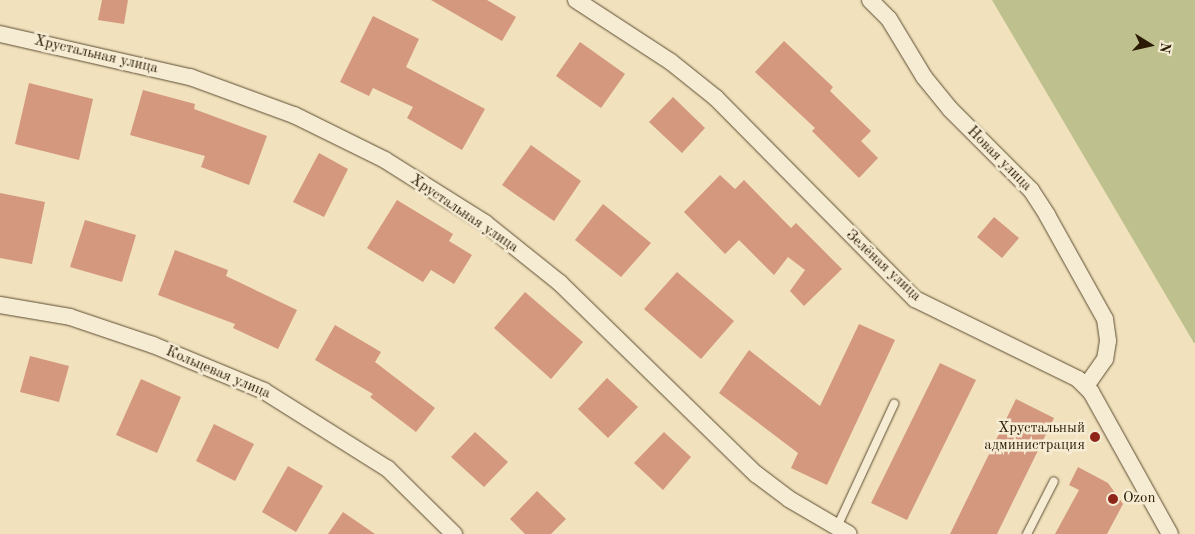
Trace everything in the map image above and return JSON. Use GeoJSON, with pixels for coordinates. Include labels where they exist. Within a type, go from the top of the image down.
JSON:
{"type":"FeatureCollection","features":[{"type":"Feature","properties":{"kind":"street","name":"Зелёная улица"},"geometry":{"type":"LineString","coordinates":[[576,0],[671,62],[716,98],[916,299],[1078,379],[1086,386],[1170,534]]}},
{"type":"Feature","properties":{"kind":"street","name":"Новая улица"},"geometry":{"type":"LineString","coordinates":[[870,0],[889,19],[924,77],[950,109],[1031,190],[1047,215],[1105,319],[1108,341],[1105,359],[1086,386]]}},
{"type":"Feature","properties":{"kind":"street","name":"Хрустальная улица"},"geometry":{"type":"LineString","coordinates":[[0,34],[92,52],[190,78],[294,115],[385,160],[484,224],[560,283],[756,474],[789,499],[840,532]]}},
{"type":"Feature","properties":{"kind":"street","name":"Кольцевая улица"},"geometry":{"type":"LineString","coordinates":[[0,305],[70,317],[153,345],[264,391],[388,469],[454,534]]}},
{"type":"Feature","properties":{"kind":"lane"},"geometry":{"type":"LineString","coordinates":[[840,532],[894,404]]}},
{"type":"Feature","properties":{"kind":"lane"},"geometry":{"type":"LineString","coordinates":[[1028,534],[1054,481]]}},
{"type":"Feature","properties":{"kind":"green space"},"geometry":{"type":"Polygon","coordinates":[[[992,0],[1195,0],[1195,343],[1194,343],[992,0]]]}},
{"type":"Feature","properties":{"kind":"building"},"geometry":{"type":"Polygon","coordinates":[[[102,0],[128,0],[124,24],[98,20],[102,0]]]}},
{"type":"Feature","properties":{"kind":"building"},"geometry":{"type":"Polygon","coordinates":[[[431,0],[487,0],[516,17],[502,41],[431,0]]]}},
{"type":"Feature","properties":{"kind":"building"},"geometry":{"type":"Polygon","coordinates":[[[373,16],[419,39],[406,67],[485,109],[462,150],[407,118],[413,107],[373,88],[369,96],[340,82],[373,16]]]}},
{"type":"Feature","properties":{"kind":"building"},"geometry":{"type":"Polygon","coordinates":[[[784,41],[833,87],[830,91],[871,131],[861,141],[878,158],[859,178],[812,131],[815,128],[755,72],[784,41]]]}},
{"type":"Feature","properties":{"kind":"building"},"geometry":{"type":"Polygon","coordinates":[[[580,42],[625,74],[601,108],[556,76],[580,42]]]}},
{"type":"Feature","properties":{"kind":"building"},"geometry":{"type":"Polygon","coordinates":[[[29,83],[93,99],[79,160],[15,144],[29,83]]]}},
{"type":"Feature","properties":{"kind":"building"},"geometry":{"type":"Polygon","coordinates":[[[143,90],[195,104],[194,109],[267,136],[249,185],[201,167],[205,156],[130,135],[143,90]]]}},
{"type":"Feature","properties":{"kind":"building"},"geometry":{"type":"Polygon","coordinates":[[[673,97],[705,128],[682,153],[649,122],[673,97]]]}},
{"type":"Feature","properties":{"kind":"building"},"geometry":{"type":"Polygon","coordinates":[[[531,145],[581,181],[554,221],[502,185],[531,145]]]}},
{"type":"Feature","properties":{"kind":"building"},"geometry":{"type":"Polygon","coordinates":[[[319,153],[348,169],[324,217],[293,202],[319,153]]]}},
{"type":"Feature","properties":{"kind":"building"},"geometry":{"type":"Polygon","coordinates":[[[720,175],[735,189],[744,180],[791,228],[796,223],[842,269],[804,306],[790,291],[805,270],[788,257],[774,275],[739,240],[725,254],[684,212],[720,175]]]}},
{"type":"Feature","properties":{"kind":"building"},"geometry":{"type":"Polygon","coordinates":[[[0,193],[45,202],[32,264],[0,258],[0,193]]]}},
{"type":"Feature","properties":{"kind":"building"},"geometry":{"type":"Polygon","coordinates":[[[397,200],[453,234],[449,241],[472,255],[454,284],[431,270],[423,282],[367,248],[397,200]]]}},
{"type":"Feature","properties":{"kind":"building"},"geometry":{"type":"Polygon","coordinates":[[[603,204],[651,243],[621,277],[575,240],[603,204]]]}},
{"type":"Feature","properties":{"kind":"building"},"geometry":{"type":"Polygon","coordinates":[[[994,217],[1019,238],[1002,258],[977,237],[994,217]]]}},
{"type":"Feature","properties":{"kind":"building"},"geometry":{"type":"Polygon","coordinates":[[[85,220],[136,235],[122,282],[70,267],[85,220]]]}},
{"type":"Feature","properties":{"kind":"building"},"geometry":{"type":"Polygon","coordinates":[[[175,250],[228,270],[226,276],[297,310],[278,349],[233,328],[235,324],[158,295],[175,250]]]}},
{"type":"Feature","properties":{"kind":"building"},"geometry":{"type":"Polygon","coordinates":[[[677,272],[734,321],[701,359],[644,309],[677,272]]]}},
{"type":"Feature","properties":{"kind":"building"},"geometry":{"type":"Polygon","coordinates":[[[525,292],[583,342],[551,379],[494,328],[525,292]]]}},
{"type":"Feature","properties":{"kind":"building"},"geometry":{"type":"Polygon","coordinates":[[[859,324],[895,340],[827,485],[791,468],[798,453],[719,393],[749,350],[820,406],[859,324]]]}},
{"type":"Feature","properties":{"kind":"building"},"geometry":{"type":"Polygon","coordinates":[[[335,325],[381,352],[375,362],[435,408],[416,432],[370,397],[373,394],[315,360],[335,325]]]}},
{"type":"Feature","properties":{"kind":"building"},"geometry":{"type":"Polygon","coordinates":[[[30,356],[69,366],[59,402],[20,392],[30,356]]]}},
{"type":"Feature","properties":{"kind":"building"},"geometry":{"type":"Polygon","coordinates":[[[940,363],[976,380],[907,520],[871,503],[940,363]]]}},
{"type":"Feature","properties":{"kind":"building"},"geometry":{"type":"Polygon","coordinates":[[[607,378],[638,407],[608,438],[578,409],[607,378]]]}},
{"type":"Feature","properties":{"kind":"building"},"geometry":{"type":"Polygon","coordinates":[[[141,379],[181,397],[157,453],[116,435],[141,379]]]}},
{"type":"Feature","properties":{"kind":"building"},"geometry":{"type":"Polygon","coordinates":[[[1016,399],[1054,418],[997,534],[950,534],[1016,399]]]}},
{"type":"Feature","properties":{"kind":"building"},"geometry":{"type":"Polygon","coordinates":[[[214,424],[254,444],[235,481],[196,461],[214,424]]]}},
{"type":"Feature","properties":{"kind":"building"},"geometry":{"type":"Polygon","coordinates":[[[475,432],[508,462],[484,487],[451,457],[475,432]]]}},
{"type":"Feature","properties":{"kind":"building"},"geometry":{"type":"Polygon","coordinates":[[[664,432],[691,457],[663,490],[634,463],[664,432]]]}},
{"type":"Feature","properties":{"kind":"building"},"geometry":{"type":"Polygon","coordinates":[[[288,466],[323,486],[296,532],[262,512],[288,466]]]}},
{"type":"Feature","properties":{"kind":"building"},"geometry":{"type":"Polygon","coordinates":[[[1078,467],[1108,483],[1123,504],[1107,534],[1055,534],[1079,490],[1069,485],[1078,467]]]}},
{"type":"Feature","properties":{"kind":"building"},"geometry":{"type":"Polygon","coordinates":[[[537,491],[566,519],[551,534],[525,534],[510,519],[537,491]]]}},
{"type":"Feature","properties":{"kind":"building"},"geometry":{"type":"Polygon","coordinates":[[[343,512],[375,534],[328,534],[343,512]]]}},
{"type":"Feature","properties":{"kind":"place","name":"Хрустальный администрация"},"geometry":{"type":"Point","coordinates":[1095,437]}},
{"type":"Feature","properties":{"kind":"place","name":"Ozon"},"geometry":{"type":"Point","coordinates":[1113,499]}}]}
